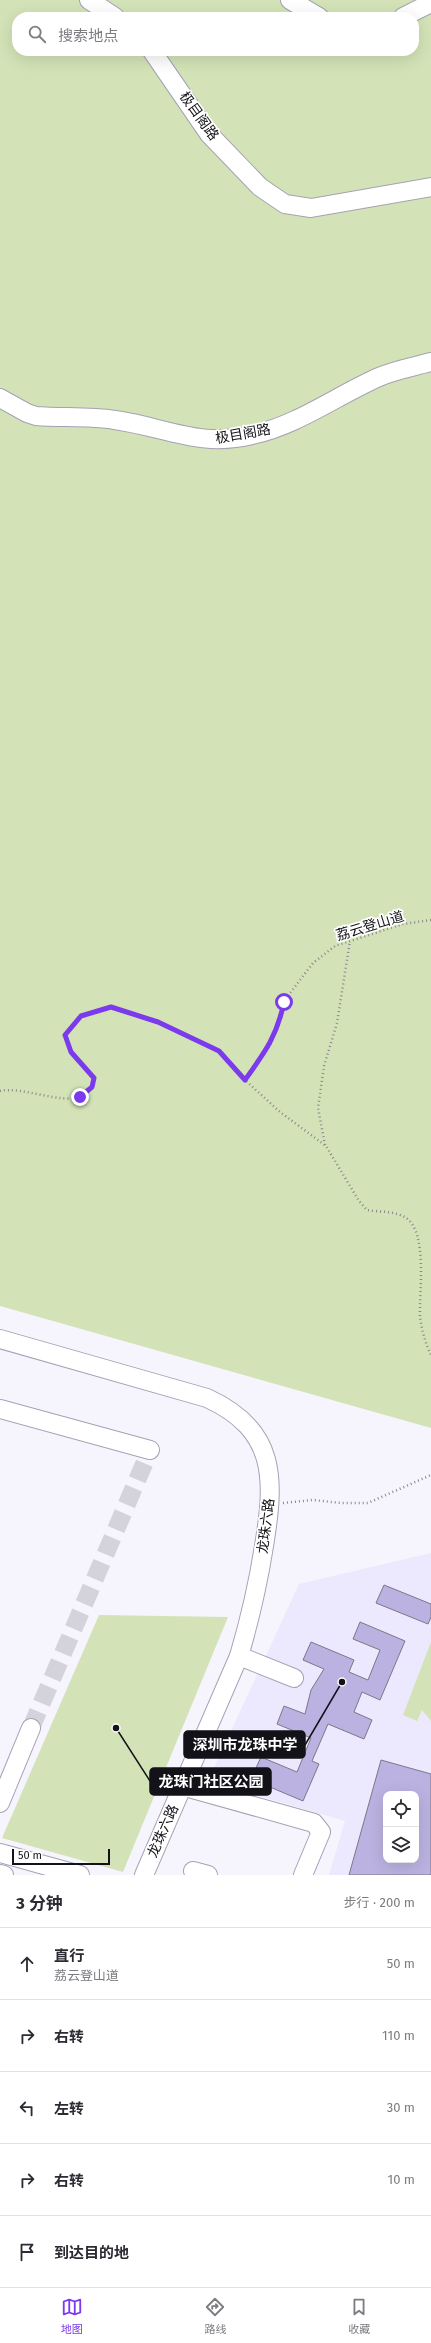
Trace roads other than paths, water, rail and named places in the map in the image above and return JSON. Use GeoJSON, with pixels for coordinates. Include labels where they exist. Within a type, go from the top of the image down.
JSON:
{"type":"FeatureCollection","features":[{"type":"Feature","properties":{"kind":"street"},"geometry":{"type":"LineString","coordinates":[[89,0],[107,12]]}},
{"type":"Feature","properties":{"kind":"street"},"geometry":{"type":"LineString","coordinates":[[290,0],[310,12]]}},
{"type":"Feature","properties":{"kind":"street"},"geometry":{"type":"LineString","coordinates":[[412,12],[431,2]]}},
{"type":"Feature","properties":{"kind":"street","name":"极目阁路"},"geometry":{"type":"LineString","coordinates":[[155,56],[209,134],[260,187],[285,204],[311,208],[431,187]]}},
{"type":"Feature","properties":{"kind":"street","name":"极目阁路"},"geometry":{"type":"LineString","coordinates":[[0,398],[27,413],[36,416],[102,418],[138,424],[211,441],[234,439],[289,423],[378,378],[431,362]]}},
{"type":"Feature","properties":{"kind":"street","name":"龙珠六路"},"geometry":{"type":"LineString","coordinates":[[0,1339],[207,1398],[229,1408],[244,1421],[257,1438],[265,1457],[270,1481],[271,1504],[259,1581],[250,1620],[239,1656],[144,1875]]}},
{"type":"Feature","properties":{"kind":"street"},"geometry":{"type":"LineString","coordinates":[[0,1409],[150,1450]]}},
{"type":"Feature","properties":{"kind":"street"},"geometry":{"type":"LineString","coordinates":[[239,1656],[294,1678]]}},
{"type":"Feature","properties":{"kind":"street"},"geometry":{"type":"LineString","coordinates":[[0,1803],[31,1728]]}},
{"type":"Feature","properties":{"kind":"street"},"geometry":{"type":"LineString","coordinates":[[182,1786],[314,1824],[321,1832],[303,1875]]}},
{"type":"Feature","properties":{"kind":"street"},"geometry":{"type":"LineString","coordinates":[[0,1853],[80,1875]]}},
{"type":"Feature","properties":{"kind":"street"},"geometry":{"type":"LineString","coordinates":[[0,1874],[4,1875]]}},
{"type":"Feature","properties":{"kind":"tunnel"},"geometry":{"type":"LineString","coordinates":[[31,1728],[150,1450]]}},
{"type":"Feature","properties":{"kind":"place","name":"深圳市龙珠中学"},"geometry":{"type":"Point","coordinates":[342,1682]}},
{"type":"Feature","properties":{"kind":"place","name":"龙珠门社区公园"},"geometry":{"type":"Point","coordinates":[116,1728]}}]}
